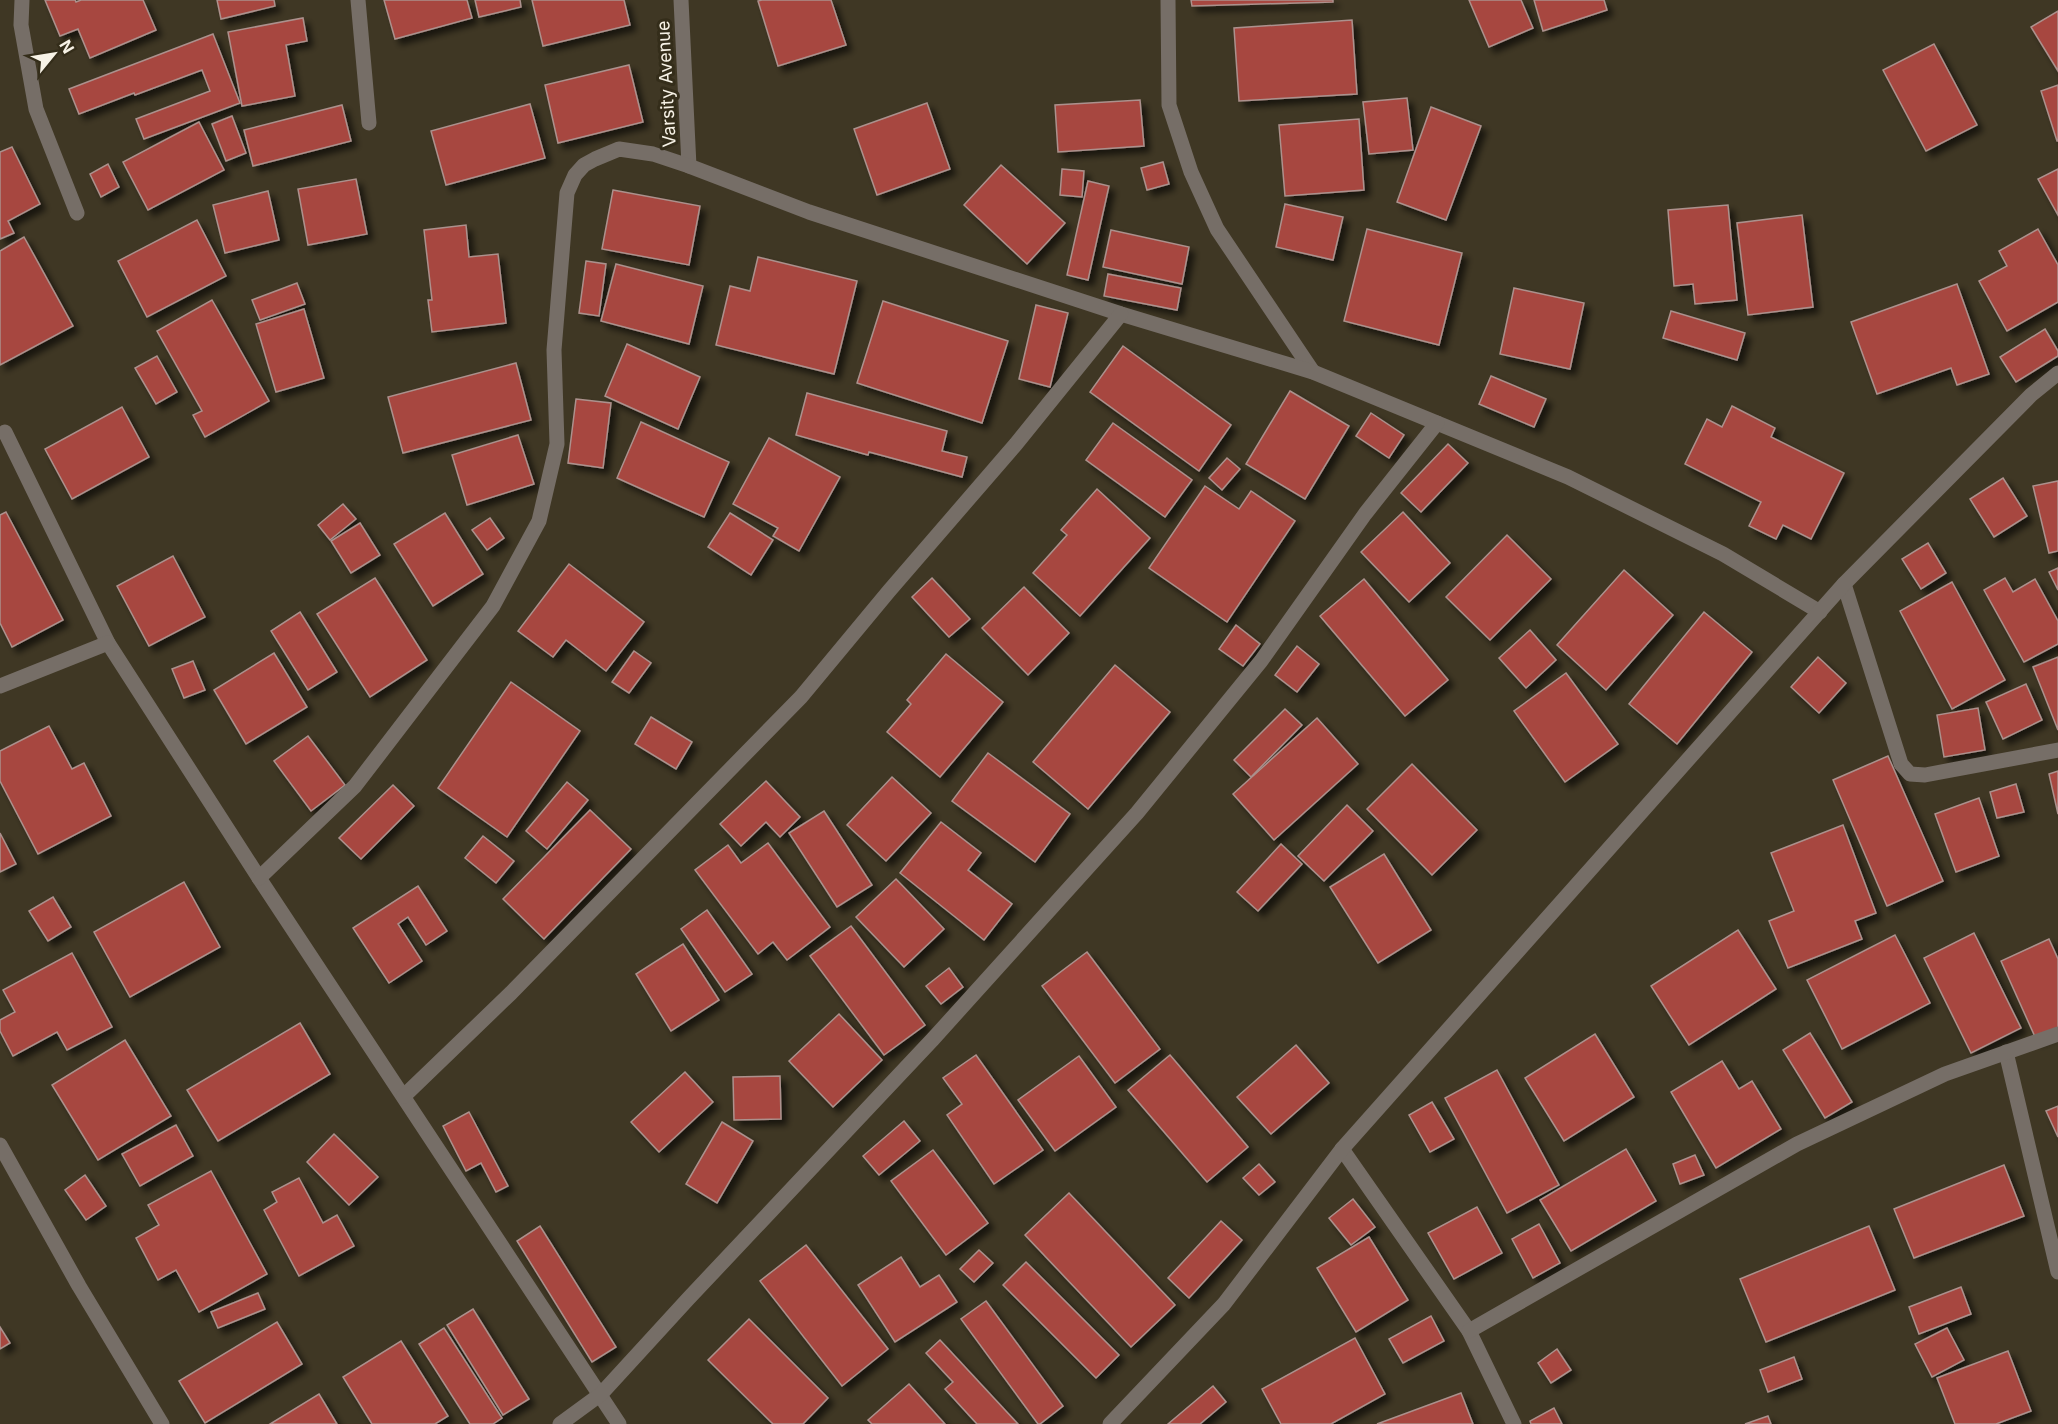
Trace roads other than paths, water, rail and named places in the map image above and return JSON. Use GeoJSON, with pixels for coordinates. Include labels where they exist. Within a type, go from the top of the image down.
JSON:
{"type":"FeatureCollection","features":[{"type":"Feature","properties":{"kind":"street"},"geometry":{"type":"LineString","coordinates":[[22,0],[21,25],[36,109],[77,213]]}},
{"type":"Feature","properties":{"kind":"street"},"geometry":{"type":"LineString","coordinates":[[358,0],[369,123]]}},
{"type":"Feature","properties":{"kind":"street","name":"Varsity Avenue"},"geometry":{"type":"LineString","coordinates":[[681,0],[689,166]]}},
{"type":"Feature","properties":{"kind":"street"},"geometry":{"type":"LineString","coordinates":[[1168,0],[1169,105],[1191,172],[1217,229],[1313,372]]}},
{"type":"Feature","properties":{"kind":"street"},"geometry":{"type":"LineString","coordinates":[[259,878],[355,786],[493,606],[539,521],[557,444],[554,350],[567,193],[574,175],[584,165],[619,149],[652,154],[809,212],[1121,314],[1313,372],[1568,477],[1723,554],[1820,612]]}},
{"type":"Feature","properties":{"kind":"street"},"geometry":{"type":"LineString","coordinates":[[404,1096],[511,993],[801,697],[1016,444],[1121,314]]}},
{"type":"Feature","properties":{"kind":"street"},"geometry":{"type":"LineString","coordinates":[[1110,1424],[1224,1304],[1342,1149],[1844,584],[2031,395],[2058,373]]}},
{"type":"Feature","properties":{"kind":"street"},"geometry":{"type":"LineString","coordinates":[[560,1424],[601,1394],[933,1040],[1137,813],[1262,661],[1365,514],[1437,423]]}},
{"type":"Feature","properties":{"kind":"street"},"geometry":{"type":"LineString","coordinates":[[5,432],[108,643],[259,878],[619,1424]]}},
{"type":"Feature","properties":{"kind":"street"},"geometry":{"type":"LineString","coordinates":[[1844,584],[1901,764],[1910,774],[1925,775],[2058,750]]}},
{"type":"Feature","properties":{"kind":"street"},"geometry":{"type":"LineString","coordinates":[[0,686],[108,643]]}},
{"type":"Feature","properties":{"kind":"street"},"geometry":{"type":"LineString","coordinates":[[1469,1331],[1797,1144],[1945,1074],[2058,1035]]}},
{"type":"Feature","properties":{"kind":"street"},"geometry":{"type":"LineString","coordinates":[[2006,1052],[2058,1272]]}},
{"type":"Feature","properties":{"kind":"street"},"geometry":{"type":"LineString","coordinates":[[0,1145],[79,1286],[162,1424]]}},
{"type":"Feature","properties":{"kind":"street"},"geometry":{"type":"LineString","coordinates":[[1342,1149],[1469,1331],[1514,1424]]}}]}
